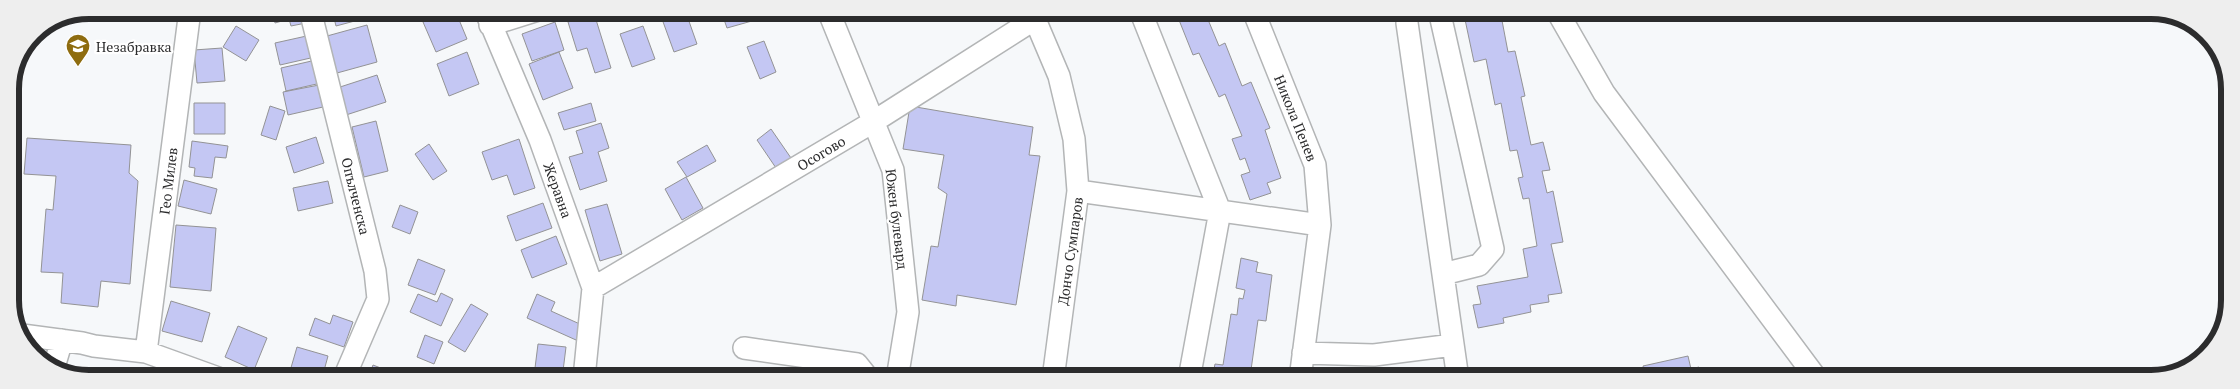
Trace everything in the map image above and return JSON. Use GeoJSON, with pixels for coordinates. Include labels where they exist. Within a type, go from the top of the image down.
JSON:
{"type":"FeatureCollection","features":[{"type":"Feature","properties":{"kind":"street","name":"Гео Милев"},"geometry":{"type":"LineString","coordinates":[[146,352],[189,19]]}},
{"type":"Feature","properties":{"kind":"street","name":"Опълченска"},"geometry":{"type":"LineString","coordinates":[[312,19],[375,271],[378,299],[347,370]]}},
{"type":"Feature","properties":{"kind":"street","name":"Жеравна"},"geometry":{"type":"LineString","coordinates":[[488,19],[540,140],[593,288],[585,370]]}},
{"type":"Feature","properties":{"kind":"street","name":"Южен булевард"},"geometry":{"type":"LineString","coordinates":[[832,19],[893,170],[908,312],[898,370]]}},
{"type":"Feature","properties":{"kind":"street","name":"Осогово"},"geometry":{"type":"LineString","coordinates":[[593,288],[873,122],[1028,19]]}},
{"type":"Feature","properties":{"kind":"street","name":"Дончо Сумпаров"},"geometry":{"type":"LineString","coordinates":[[1039,19],[1059,76],[1074,139],[1078,191],[1054,370]]}},
{"type":"Feature","properties":{"kind":"street"},"geometry":{"type":"LineString","coordinates":[[1144,19],[1220,211],[1191,370]]}},
{"type":"Feature","properties":{"kind":"street","name":"Никола Пенев"},"geometry":{"type":"LineString","coordinates":[[1257,19],[1315,165],[1320,226],[1301,370]]}},
{"type":"Feature","properties":{"kind":"street"},"geometry":{"type":"LineString","coordinates":[[1407,19],[1457,370]]}},
{"type":"Feature","properties":{"kind":"street"},"geometry":{"type":"LineString","coordinates":[[1440,19],[1493,249],[1479,265],[1442,274]]}},
{"type":"Feature","properties":{"kind":"street"},"geometry":{"type":"LineString","coordinates":[[1562,19],[1604,93],[1810,370]]}},
{"type":"Feature","properties":{"kind":"street"},"geometry":{"type":"LineString","coordinates":[[1078,191],[1320,226]]}},
{"type":"Feature","properties":{"kind":"street"},"geometry":{"type":"LineString","coordinates":[[29,336],[146,352],[196,370]]}},
{"type":"Feature","properties":{"kind":"street"},"geometry":{"type":"LineString","coordinates":[[57,362],[68,341]]}},
{"type":"Feature","properties":{"kind":"street"},"geometry":{"type":"LineString","coordinates":[[1303,353],[1374,355],[1453,345]]}},
{"type":"Feature","properties":{"kind":"street"},"geometry":{"type":"LineString","coordinates":[[744,348],[856,364],[862,370]]}},
{"type":"Feature","properties":{"kind":"building"},"geometry":{"type":"Polygon","coordinates":[[[274,19],[289,19],[275,23],[274,19]]]}},
{"type":"Feature","properties":{"kind":"building"},"geometry":{"type":"Polygon","coordinates":[[[289,19],[305,19],[306,23],[291,26],[289,19]]]}},
{"type":"Feature","properties":{"kind":"building"},"geometry":{"type":"Polygon","coordinates":[[[334,19],[362,19],[336,26],[334,19]]]}},
{"type":"Feature","properties":{"kind":"building"},"geometry":{"type":"Polygon","coordinates":[[[430,19],[459,19],[467,39],[436,52],[423,22],[430,19]]]}},
{"type":"Feature","properties":{"kind":"building"},"geometry":{"type":"Polygon","coordinates":[[[578,19],[596,19],[611,68],[595,73],[587,48],[577,51],[568,22],[578,19]]]}},
{"type":"Feature","properties":{"kind":"building"},"geometry":{"type":"Polygon","coordinates":[[[662,19],[688,19],[697,44],[674,52],[662,19]]]}},
{"type":"Feature","properties":{"kind":"building"},"geometry":{"type":"Polygon","coordinates":[[[724,19],[759,19],[727,28],[724,19]]]}},
{"type":"Feature","properties":{"kind":"building"},"geometry":{"type":"Polygon","coordinates":[[[1179,19],[1208,19],[1219,46],[1225,43],[1242,86],[1251,82],[1270,128],[1265,130],[1281,178],[1267,183],[1271,193],[1250,200],[1241,175],[1250,172],[1245,158],[1240,160],[1232,139],[1242,136],[1225,94],[1219,97],[1199,53],[1193,55],[1179,19]]]}},
{"type":"Feature","properties":{"kind":"building"},"geometry":{"type":"Polygon","coordinates":[[[1465,19],[1502,19],[1508,52],[1515,51],[1525,96],[1521,97],[1531,145],[1543,142],[1550,170],[1542,171],[1547,193],[1553,191],[1563,242],[1551,244],[1562,293],[1548,295],[1549,302],[1530,305],[1531,312],[1503,318],[1504,323],[1478,328],[1473,305],[1481,304],[1477,286],[1528,277],[1523,249],[1537,246],[1529,198],[1523,199],[1518,178],[1523,177],[1517,150],[1510,151],[1501,103],[1495,105],[1486,59],[1474,62],[1465,19]]]}},
{"type":"Feature","properties":{"kind":"building"},"geometry":{"type":"Polygon","coordinates":[[[555,22],[564,50],[532,61],[522,34],[555,22]]]}},
{"type":"Feature","properties":{"kind":"building"},"geometry":{"type":"Polygon","coordinates":[[[367,25],[377,62],[337,73],[327,36],[367,25]]]}},
{"type":"Feature","properties":{"kind":"building"},"geometry":{"type":"Polygon","coordinates":[[[236,26],[259,40],[246,61],[223,47],[236,26]]]}},
{"type":"Feature","properties":{"kind":"building"},"geometry":{"type":"Polygon","coordinates":[[[643,26],[655,59],[632,67],[620,34],[643,26]]]}},
{"type":"Feature","properties":{"kind":"building"},"geometry":{"type":"Polygon","coordinates":[[[311,35],[315,57],[280,65],[275,43],[311,35]]]}},
{"type":"Feature","properties":{"kind":"building"},"geometry":{"type":"Polygon","coordinates":[[[764,41],[776,72],[760,79],[747,47],[764,41]]]}},
{"type":"Feature","properties":{"kind":"building"},"geometry":{"type":"Polygon","coordinates":[[[222,48],[225,81],[197,83],[194,50],[222,48]]]}},
{"type":"Feature","properties":{"kind":"building"},"geometry":{"type":"Polygon","coordinates":[[[467,52],[479,84],[449,96],[437,64],[467,52]]]}},
{"type":"Feature","properties":{"kind":"building"},"geometry":{"type":"Polygon","coordinates":[[[559,52],[573,88],[543,100],[529,64],[559,52]]]}},
{"type":"Feature","properties":{"kind":"building"},"geometry":{"type":"Polygon","coordinates":[[[316,60],[321,83],[286,91],[281,68],[316,60]]]}},
{"type":"Feature","properties":{"kind":"building"},"geometry":{"type":"Polygon","coordinates":[[[377,75],[386,102],[346,115],[337,88],[377,75]]]}},
{"type":"Feature","properties":{"kind":"building"},"geometry":{"type":"Polygon","coordinates":[[[319,85],[323,107],[288,115],[283,92],[319,85]]]}},
{"type":"Feature","properties":{"kind":"building"},"geometry":{"type":"Polygon","coordinates":[[[194,103],[225,103],[225,134],[194,134],[194,103]]]}},
{"type":"Feature","properties":{"kind":"building"},"geometry":{"type":"Polygon","coordinates":[[[591,103],[596,121],[564,130],[558,113],[591,103]]]}},
{"type":"Feature","properties":{"kind":"building"},"geometry":{"type":"Polygon","coordinates":[[[270,106],[285,111],[276,140],[261,135],[270,106]]]}},
{"type":"Feature","properties":{"kind":"building"},"geometry":{"type":"Polygon","coordinates":[[[910,106],[1033,127],[1029,155],[1040,156],[1016,305],[957,295],[956,306],[922,300],[931,246],[938,247],[947,194],[938,188],[944,155],[903,149],[910,106]]]}},
{"type":"Feature","properties":{"kind":"building"},"geometry":{"type":"Polygon","coordinates":[[[376,121],[388,171],[364,177],[352,127],[376,121]]]}},
{"type":"Feature","properties":{"kind":"building"},"geometry":{"type":"Polygon","coordinates":[[[601,123],[609,148],[598,152],[607,181],[580,190],[569,157],[583,153],[576,131],[601,123]]]}},
{"type":"Feature","properties":{"kind":"building"},"geometry":{"type":"Polygon","coordinates":[[[771,129],[791,158],[776,168],[757,140],[771,129]]]}},
{"type":"Feature","properties":{"kind":"building"},"geometry":{"type":"Polygon","coordinates":[[[316,137],[324,163],[294,173],[286,147],[316,137]]]}},
{"type":"Feature","properties":{"kind":"building"},"geometry":{"type":"Polygon","coordinates":[[[27,138],[131,145],[129,173],[138,181],[130,284],[101,281],[98,307],[61,303],[63,273],[41,272],[46,209],[53,210],[56,176],[24,174],[27,138]]]}},
{"type":"Feature","properties":{"kind":"building"},"geometry":{"type":"Polygon","coordinates":[[[519,139],[535,188],[514,195],[507,175],[492,180],[482,152],[519,139]]]}},
{"type":"Feature","properties":{"kind":"building"},"geometry":{"type":"Polygon","coordinates":[[[192,141],[228,146],[226,158],[215,157],[212,178],[194,176],[195,168],[189,167],[192,141]]]}},
{"type":"Feature","properties":{"kind":"building"},"geometry":{"type":"Polygon","coordinates":[[[429,144],[447,171],[433,180],[415,154],[429,144]]]}},
{"type":"Feature","properties":{"kind":"building"},"geometry":{"type":"Polygon","coordinates":[[[707,145],[716,161],[687,177],[677,162],[707,145]]]}},
{"type":"Feature","properties":{"kind":"building"},"geometry":{"type":"Polygon","coordinates":[[[686,177],[703,208],[682,220],[665,189],[686,177]]]}},
{"type":"Feature","properties":{"kind":"building"},"geometry":{"type":"Polygon","coordinates":[[[184,180],[217,189],[211,214],[178,206],[184,180]]]}},
{"type":"Feature","properties":{"kind":"building"},"geometry":{"type":"Polygon","coordinates":[[[328,181],[333,203],[298,211],[293,188],[328,181]]]}},
{"type":"Feature","properties":{"kind":"building"},"geometry":{"type":"Polygon","coordinates":[[[543,203],[552,228],[516,241],[507,216],[543,203]]]}},
{"type":"Feature","properties":{"kind":"building"},"geometry":{"type":"Polygon","coordinates":[[[607,204],[622,254],[600,261],[585,210],[607,204]]]}},
{"type":"Feature","properties":{"kind":"building"},"geometry":{"type":"Polygon","coordinates":[[[400,205],[418,212],[410,234],[392,227],[400,205]]]}},
{"type":"Feature","properties":{"kind":"building"},"geometry":{"type":"Polygon","coordinates":[[[176,225],[216,228],[211,291],[170,287],[176,225]]]}},
{"type":"Feature","properties":{"kind":"building"},"geometry":{"type":"Polygon","coordinates":[[[556,236],[567,264],[532,278],[521,250],[556,236]]]}},
{"type":"Feature","properties":{"kind":"building"},"geometry":{"type":"Polygon","coordinates":[[[1241,258],[1258,262],[1256,272],[1272,275],[1266,321],[1258,320],[1251,370],[1214,370],[1215,364],[1223,365],[1231,314],[1237,315],[1239,298],[1243,299],[1245,290],[1236,288],[1241,258]]]}},
{"type":"Feature","properties":{"kind":"building"},"geometry":{"type":"Polygon","coordinates":[[[418,259],[445,270],[435,295],[408,285],[418,259]]]}},
{"type":"Feature","properties":{"kind":"building"},"geometry":{"type":"Polygon","coordinates":[[[441,293],[453,299],[441,326],[410,312],[418,294],[437,302],[441,293]]]}},
{"type":"Feature","properties":{"kind":"building"},"geometry":{"type":"Polygon","coordinates":[[[537,294],[555,302],[551,311],[582,325],[576,340],[527,318],[537,294]]]}},
{"type":"Feature","properties":{"kind":"building"},"geometry":{"type":"Polygon","coordinates":[[[171,301],[210,313],[202,342],[162,331],[171,301]]]}},
{"type":"Feature","properties":{"kind":"building"},"geometry":{"type":"Polygon","coordinates":[[[471,304],[488,314],[465,352],[448,342],[471,304]]]}},
{"type":"Feature","properties":{"kind":"building"},"geometry":{"type":"Polygon","coordinates":[[[333,315],[353,322],[344,347],[309,335],[315,318],[330,324],[333,315]]]}},
{"type":"Feature","properties":{"kind":"building"},"geometry":{"type":"Polygon","coordinates":[[[238,326],[267,338],[254,370],[225,357],[238,326]]]}},
{"type":"Feature","properties":{"kind":"building"},"geometry":{"type":"Polygon","coordinates":[[[425,335],[443,342],[434,364],[417,357],[425,335]]]}},
{"type":"Feature","properties":{"kind":"building"},"geometry":{"type":"Polygon","coordinates":[[[538,344],[566,347],[563,370],[535,368],[538,344]]]}},
{"type":"Feature","properties":{"kind":"building"},"geometry":{"type":"Polygon","coordinates":[[[297,347],[328,356],[324,370],[290,370],[297,347]]]}},
{"type":"Feature","properties":{"kind":"building"},"geometry":{"type":"Polygon","coordinates":[[[1688,356],[1691,369],[1699,367],[1700,370],[1644,370],[1643,366],[1688,356]]]}},
{"type":"Feature","properties":{"kind":"building"},"geometry":{"type":"Polygon","coordinates":[[[373,365],[386,370],[371,370],[373,365]]]}},
{"type":"Feature","properties":{"kind":"place","name":"Незабравка"},"geometry":{"type":"Point","coordinates":[78,67]}}]}
